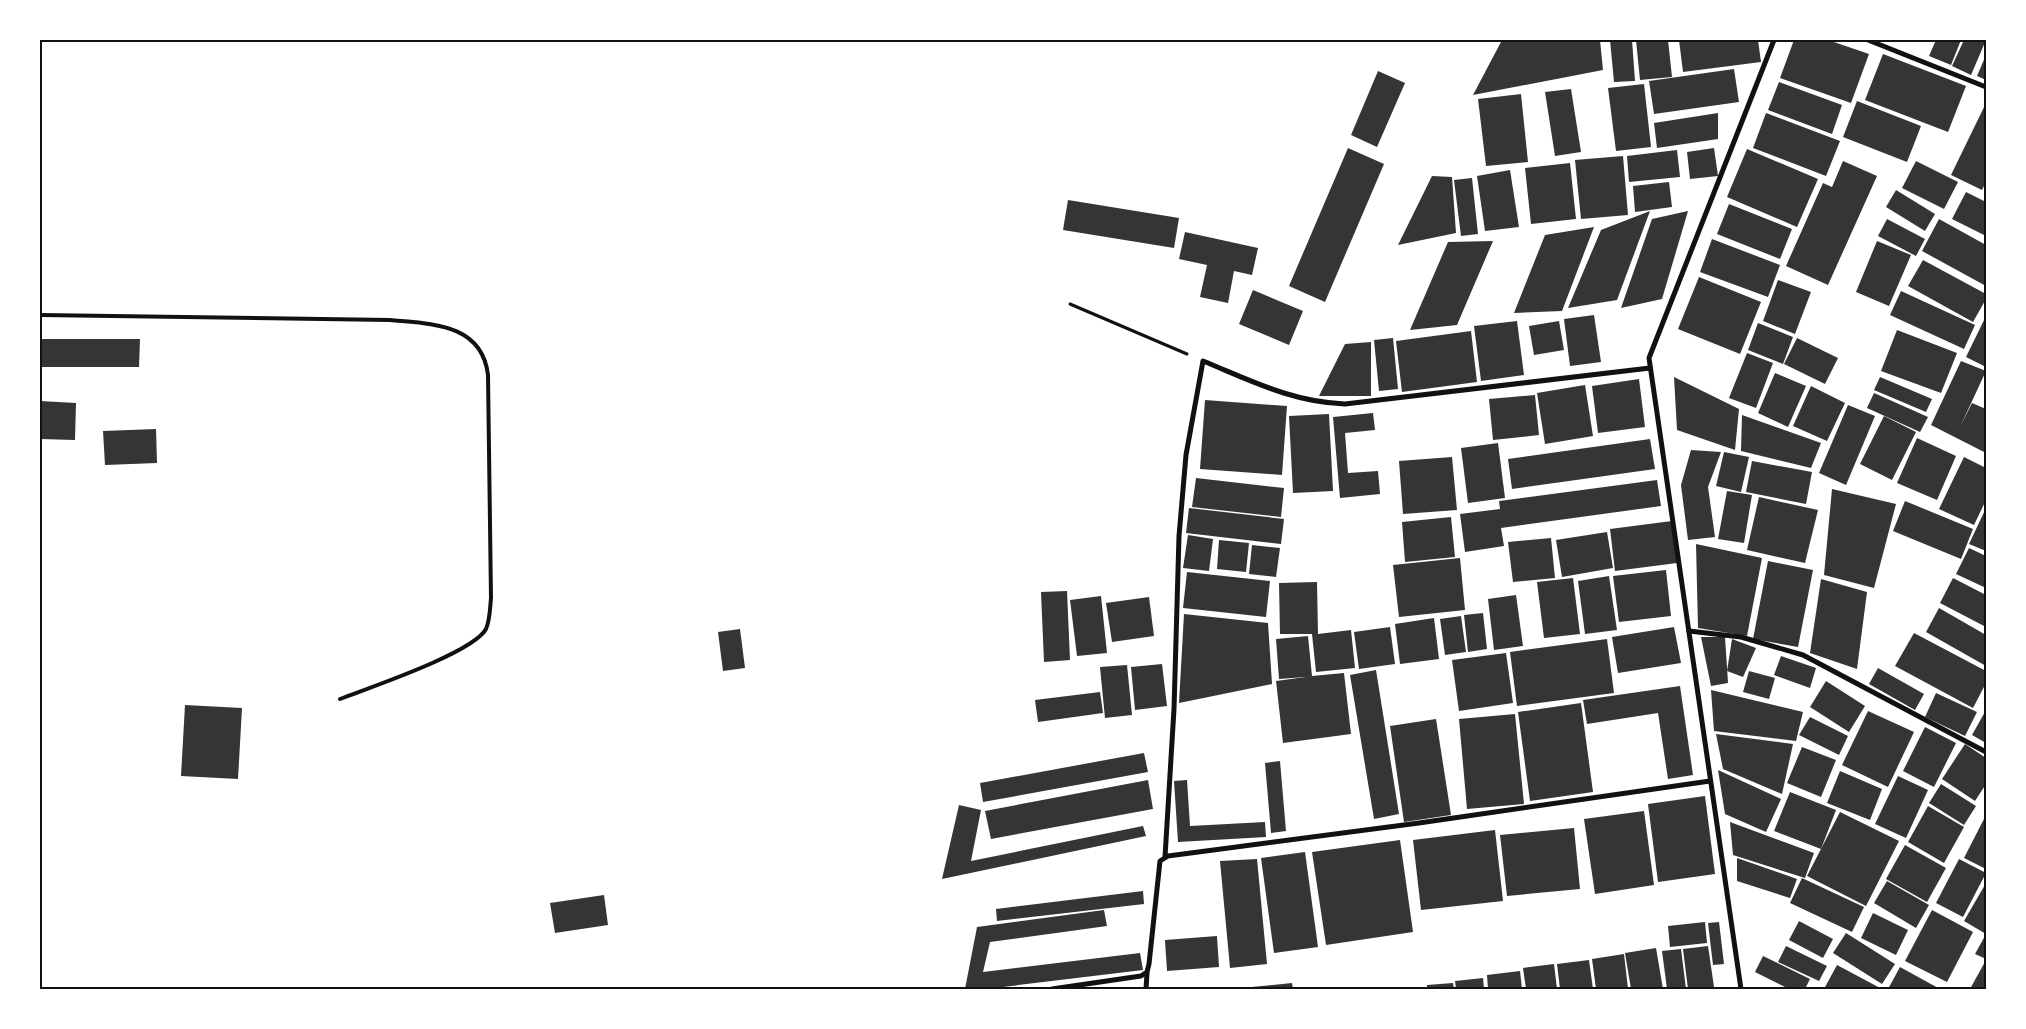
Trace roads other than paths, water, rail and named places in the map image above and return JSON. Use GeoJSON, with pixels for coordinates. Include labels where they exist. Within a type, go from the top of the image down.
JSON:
{"type":"FeatureCollection","features":[{"type":"Feature","properties":{"kind":"street"},"geometry":{"type":"LineString","coordinates":[[1741,989],[1649,358],[1657,332],[1774,40]]}},
{"type":"Feature","properties":{"kind":"street"},"geometry":{"type":"LineString","coordinates":[[1868,40],[1986,86]]}},
{"type":"Feature","properties":{"kind":"street"},"geometry":{"type":"LineString","coordinates":[[1165,857],[1174,709],[1179,536],[1186,455],[1203,361],[1285,395],[1305,400],[1345,404],[1650,368]]}},
{"type":"Feature","properties":{"kind":"street"},"geometry":{"type":"LineString","coordinates":[[1688,631],[1741,637],[1803,655],[1986,752]]}},
{"type":"Feature","properties":{"kind":"street"},"geometry":{"type":"LineString","coordinates":[[1146,989],[1160,861],[1165,857],[1710,781]]}},
{"type":"Feature","properties":{"kind":"street"},"geometry":{"type":"LineString","coordinates":[[1052,989],[1141,976],[1147,972]]}},
{"type":"Feature","properties":{"kind":"lane"},"geometry":{"type":"LineString","coordinates":[[40,315],[390,320],[448,328],[466,335],[477,344],[487,363],[488,375],[491,598],[486,630],[477,639],[406,674],[340,699]]}}]}
